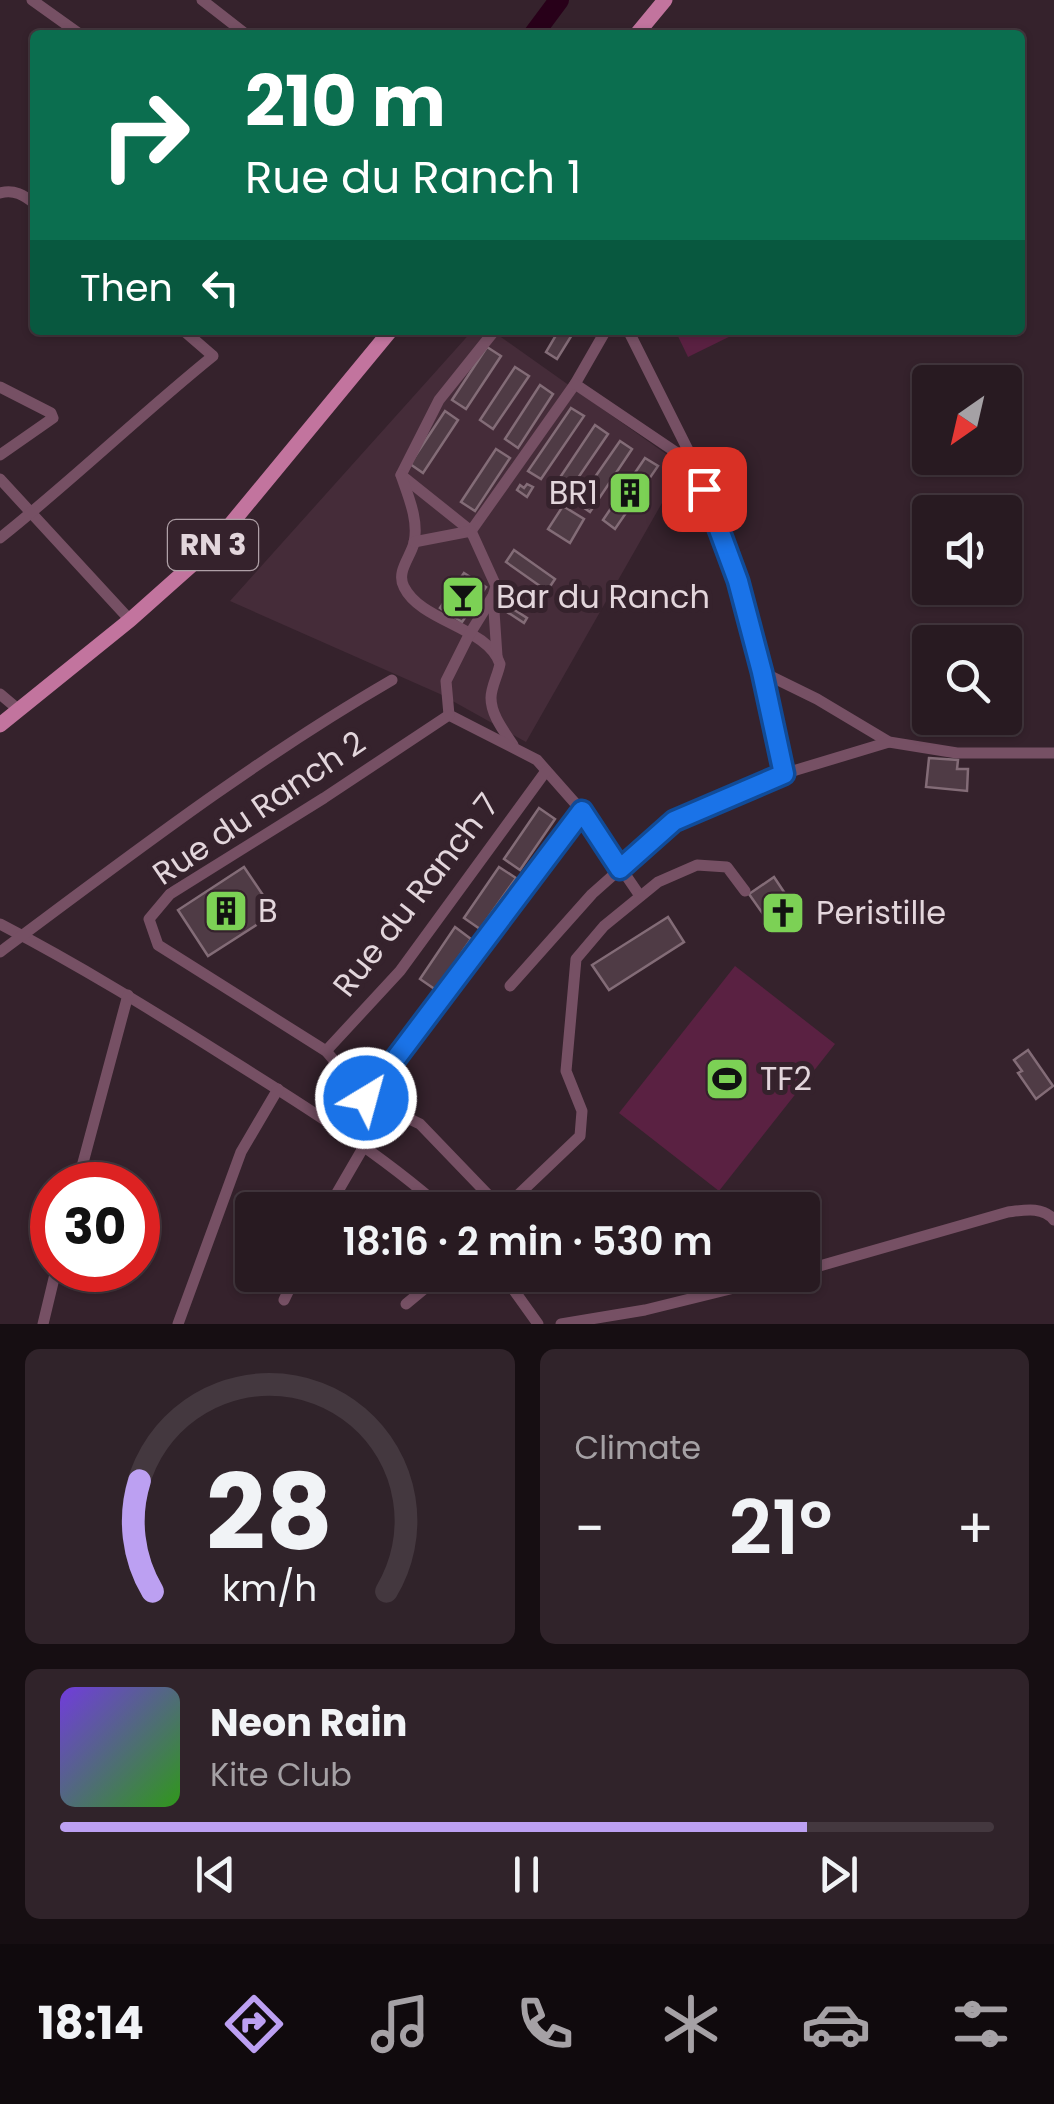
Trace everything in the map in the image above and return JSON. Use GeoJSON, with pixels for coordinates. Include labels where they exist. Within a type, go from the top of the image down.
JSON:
{"type":"FeatureCollection","features":[{"type":"Feature","properties":{"kind":"main road"},"geometry":{"type":"LineString","coordinates":[[640,30],[665,0]]}},
{"type":"Feature","properties":{"kind":"main road","name":"RN 3"},"geometry":{"type":"LineString","coordinates":[[0,725],[130,620],[211,548],[388,335]]}},
{"type":"Feature","properties":{"kind":"street"},"geometry":{"type":"LineString","coordinates":[[32,0],[74,30]]}},
{"type":"Feature","properties":{"kind":"street"},"geometry":{"type":"LineString","coordinates":[[202,0],[240,30]]}},
{"type":"Feature","properties":{"kind":"street"},"geometry":{"type":"LineString","coordinates":[[0,193],[13,191],[30,200]]}},
{"type":"Feature","properties":{"kind":"street"},"geometry":{"type":"LineString","coordinates":[[0,538],[213,356],[189,335]]}},
{"type":"Feature","properties":{"kind":"street"},"geometry":{"type":"LineString","coordinates":[[491,335],[439,400],[400,475],[413,511],[414,542],[401,575],[410,596],[422,606],[494,651],[500,664],[491,697],[493,709],[515,749]]}},
{"type":"Feature","properties":{"kind":"street"},"geometry":{"type":"LineString","coordinates":[[414,542],[470,531],[575,384],[603,335]]}},
{"type":"Feature","properties":{"kind":"street"},"geometry":{"type":"LineString","coordinates":[[630,335],[692,458],[738,581],[784,774]]}},
{"type":"Feature","properties":{"kind":"street"},"geometry":{"type":"LineString","coordinates":[[575,384],[683,457],[692,458]]}},
{"type":"Feature","properties":{"kind":"street"},"geometry":{"type":"LineString","coordinates":[[0,388],[54,418],[0,455]]}},
{"type":"Feature","properties":{"kind":"street"},"geometry":{"type":"LineString","coordinates":[[400,475],[470,531],[496,586],[446,681],[449,715],[537,760],[582,811],[640,896],[658,882],[697,865],[727,866],[745,891]]}},
{"type":"Feature","properties":{"kind":"street"},"geometry":{"type":"LineString","coordinates":[[0,479],[130,620]]}},
{"type":"Feature","properties":{"kind":"street"},"geometry":{"type":"LineString","coordinates":[[492,596],[497,656]]}},
{"type":"Feature","properties":{"kind":"street"},"geometry":{"type":"LineString","coordinates":[[762,672],[889,742],[958,753],[1054,753]]}},
{"type":"Feature","properties":{"kind":"street"},"geometry":{"type":"LineString","coordinates":[[0,952],[286,744],[392,680]]}},
{"type":"Feature","properties":{"kind":"street"},"geometry":{"type":"LineString","coordinates":[[0,694],[18,710]]}},
{"type":"Feature","properties":{"kind":"street","name":"Rue du Ranch 2"},"geometry":{"type":"LineString","coordinates":[[449,715],[170,894],[149,919],[158,944],[326,1051],[366,1098],[420,1124],[496,1203],[517,1196],[580,1136],[582,1110],[566,1071],[576,959],[604,926],[640,896]]}},
{"type":"Feature","properties":{"kind":"street"},"geometry":{"type":"LineString","coordinates":[[510,986],[592,894],[674,821],[784,774],[889,742]]}},
{"type":"Feature","properties":{"kind":"street","name":"Rue du Ranch 7"},"geometry":{"type":"LineString","coordinates":[[326,1051],[400,970],[546,770]]}},
{"type":"Feature","properties":{"kind":"street"},"geometry":{"type":"LineString","coordinates":[[366,1098],[582,811]]}},
{"type":"Feature","properties":{"kind":"street"},"geometry":{"type":"LineString","coordinates":[[0,924],[128,995],[278,1089],[424,1192]]}},
{"type":"Feature","properties":{"kind":"street"},"geometry":{"type":"LineString","coordinates":[[84,1162],[128,995]]}},
{"type":"Feature","properties":{"kind":"street"},"geometry":{"type":"LineString","coordinates":[[178,1324],[241,1152],[278,1089]]}},
{"type":"Feature","properties":{"kind":"street"},"geometry":{"type":"LineString","coordinates":[[337,1192],[363,1148]]}},
{"type":"Feature","properties":{"kind":"street"},"geometry":{"type":"LineString","coordinates":[[820,1266],[1008,1212],[1030,1209],[1052,1217]]}},
{"type":"Feature","properties":{"kind":"street"},"geometry":{"type":"LineString","coordinates":[[43,1324],[51,1292]]}},
{"type":"Feature","properties":{"kind":"street"},"geometry":{"type":"LineString","coordinates":[[284,1300],[288,1292]]}},
{"type":"Feature","properties":{"kind":"street"},"geometry":{"type":"LineString","coordinates":[[406,1304],[420,1292]]}},
{"type":"Feature","properties":{"kind":"street"},"geometry":{"type":"LineString","coordinates":[[515,1292],[538,1324]]}},
{"type":"Feature","properties":{"kind":"street"},"geometry":{"type":"LineString","coordinates":[[562,1324],[646,1310],[719,1292]]}},
{"type":"Feature","properties":{"kind":"shaded area"},"geometry":{"type":"Polygon","coordinates":[[[469,335],[498,335],[683,466],[526,742],[440,694],[230,601],[469,335]]]}},
{"type":"Feature","properties":{"kind":"shaded area"},"geometry":{"type":"Polygon","coordinates":[[[677,335],[733,335],[688,357],[677,335]]]}},
{"type":"Feature","properties":{"kind":"shaded area","name":"TF2"},"geometry":{"type":"Polygon","coordinates":[[[735,966],[835,1044],[719,1191],[619,1113],[735,966]]]}},
{"type":"Feature","properties":{"kind":"building"},"geometry":{"type":"Polygon","coordinates":[[[556,335],[572,335],[557,359],[546,352],[556,335]]]}},
{"type":"Feature","properties":{"kind":"building"},"geometry":{"type":"Polygon","coordinates":[[[487,347],[501,356],[466,409],[452,400],[487,347]]]}},
{"type":"Feature","properties":{"kind":"building"},"geometry":{"type":"Polygon","coordinates":[[[515,367],[529,376],[493,429],[480,420],[515,367]]]}},
{"type":"Feature","properties":{"kind":"building"},"geometry":{"type":"Polygon","coordinates":[[[540,385],[553,394],[518,448],[505,439],[540,385]]]}},
{"type":"Feature","properties":{"kind":"building"},"geometry":{"type":"Polygon","coordinates":[[[571,408],[584,416],[541,479],[528,471],[571,408]]]}},
{"type":"Feature","properties":{"kind":"building"},"geometry":{"type":"Polygon","coordinates":[[[445,411],[458,420],[423,473],[410,464],[445,411]]]}},
{"type":"Feature","properties":{"kind":"building"},"geometry":{"type":"Polygon","coordinates":[[[595,425],[608,434],[565,497],[553,488],[595,425]]]}},
{"type":"Feature","properties":{"kind":"building"},"geometry":{"type":"Polygon","coordinates":[[[620,441],[632,449],[590,512],[577,503],[620,441]]]}},
{"type":"Feature","properties":{"kind":"building"},"geometry":{"type":"Polygon","coordinates":[[[496,449],[510,458],[475,511],[461,502],[496,449]]]}},
{"type":"Feature","properties":{"kind":"building","name":"BR1"},"geometry":{"type":"Polygon","coordinates":[[[645,458],[658,466],[615,529],[603,520],[645,458]]]}},
{"type":"Feature","properties":{"kind":"building"},"geometry":{"type":"Polygon","coordinates":[[[527,484],[533,487],[527,497],[517,490],[527,484]]]}},
{"type":"Feature","properties":{"kind":"building"},"geometry":{"type":"Polygon","coordinates":[[[563,506],[584,519],[570,543],[548,529],[563,506]]]}},
{"type":"Feature","properties":{"kind":"building"},"geometry":{"type":"Polygon","coordinates":[[[514,550],[555,579],[547,591],[506,562],[514,550]]]}},
{"type":"Feature","properties":{"kind":"building","name":"Bar du Ranch"},"geometry":{"type":"Polygon","coordinates":[[[464,573],[486,587],[462,622],[440,608],[464,573]]]}},
{"type":"Feature","properties":{"kind":"building"},"geometry":{"type":"Polygon","coordinates":[[[507,605],[527,618],[524,623],[504,610],[507,605]]]}},
{"type":"Feature","properties":{"kind":"building"},"geometry":{"type":"Polygon","coordinates":[[[929,758],[958,760],[957,769],[968,769],[967,791],[926,787],[929,758]]]}},
{"type":"Feature","properties":{"kind":"building"},"geometry":{"type":"Polygon","coordinates":[[[539,808],[555,819],[520,870],[504,859],[539,808]]]}},
{"type":"Feature","properties":{"kind":"building","name":"B"},"geometry":{"type":"Polygon","coordinates":[[[244,867],[275,913],[208,956],[178,910],[244,867]]]}},
{"type":"Feature","properties":{"kind":"building"},"geometry":{"type":"Polygon","coordinates":[[[499,867],[516,878],[480,929],[464,918],[499,867]]]}},
{"type":"Feature","properties":{"kind":"building"},"geometry":{"type":"Polygon","coordinates":[[[774,877],[792,904],[768,921],[749,894],[774,877]]]}},
{"type":"Feature","properties":{"kind":"building"},"geometry":{"type":"Polygon","coordinates":[[[668,917],[684,942],[609,990],[592,965],[668,917]]]}},
{"type":"Feature","properties":{"kind":"building"},"geometry":{"type":"Polygon","coordinates":[[[455,927],[471,939],[436,990],[420,979],[455,927]]]}},
{"type":"Feature","properties":{"kind":"building"},"geometry":{"type":"Polygon","coordinates":[[[1028,1050],[1053,1086],[1036,1099],[1014,1060],[1028,1050]]]}},
{"type":"Feature","properties":{"kind":"waterway"},"geometry":{"type":"LineString","coordinates":[[537,30],[559,0]]}},
{"type":"Feature","properties":{"kind":"place","name":"BR1"},"geometry":{"type":"Point","coordinates":[630,493]}},
{"type":"Feature","properties":{"kind":"place","name":"Bar du Ranch"},"geometry":{"type":"Point","coordinates":[463,597]}},
{"type":"Feature","properties":{"kind":"place","name":"B"},"geometry":{"type":"Point","coordinates":[226,911]}},
{"type":"Feature","properties":{"kind":"place","name":"Peristille"},"geometry":{"type":"Point","coordinates":[783,913]}},
{"type":"Feature","properties":{"kind":"place","name":"TF2"},"geometry":{"type":"Point","coordinates":[727,1079]}},
{"type":"Feature","properties":{"kind":"route"},"geometry":{"type":"LineString","coordinates":[[366,1098],[582,811],[620,869],[674,821],[784,774],[738,581],[704,489]]}}]}
